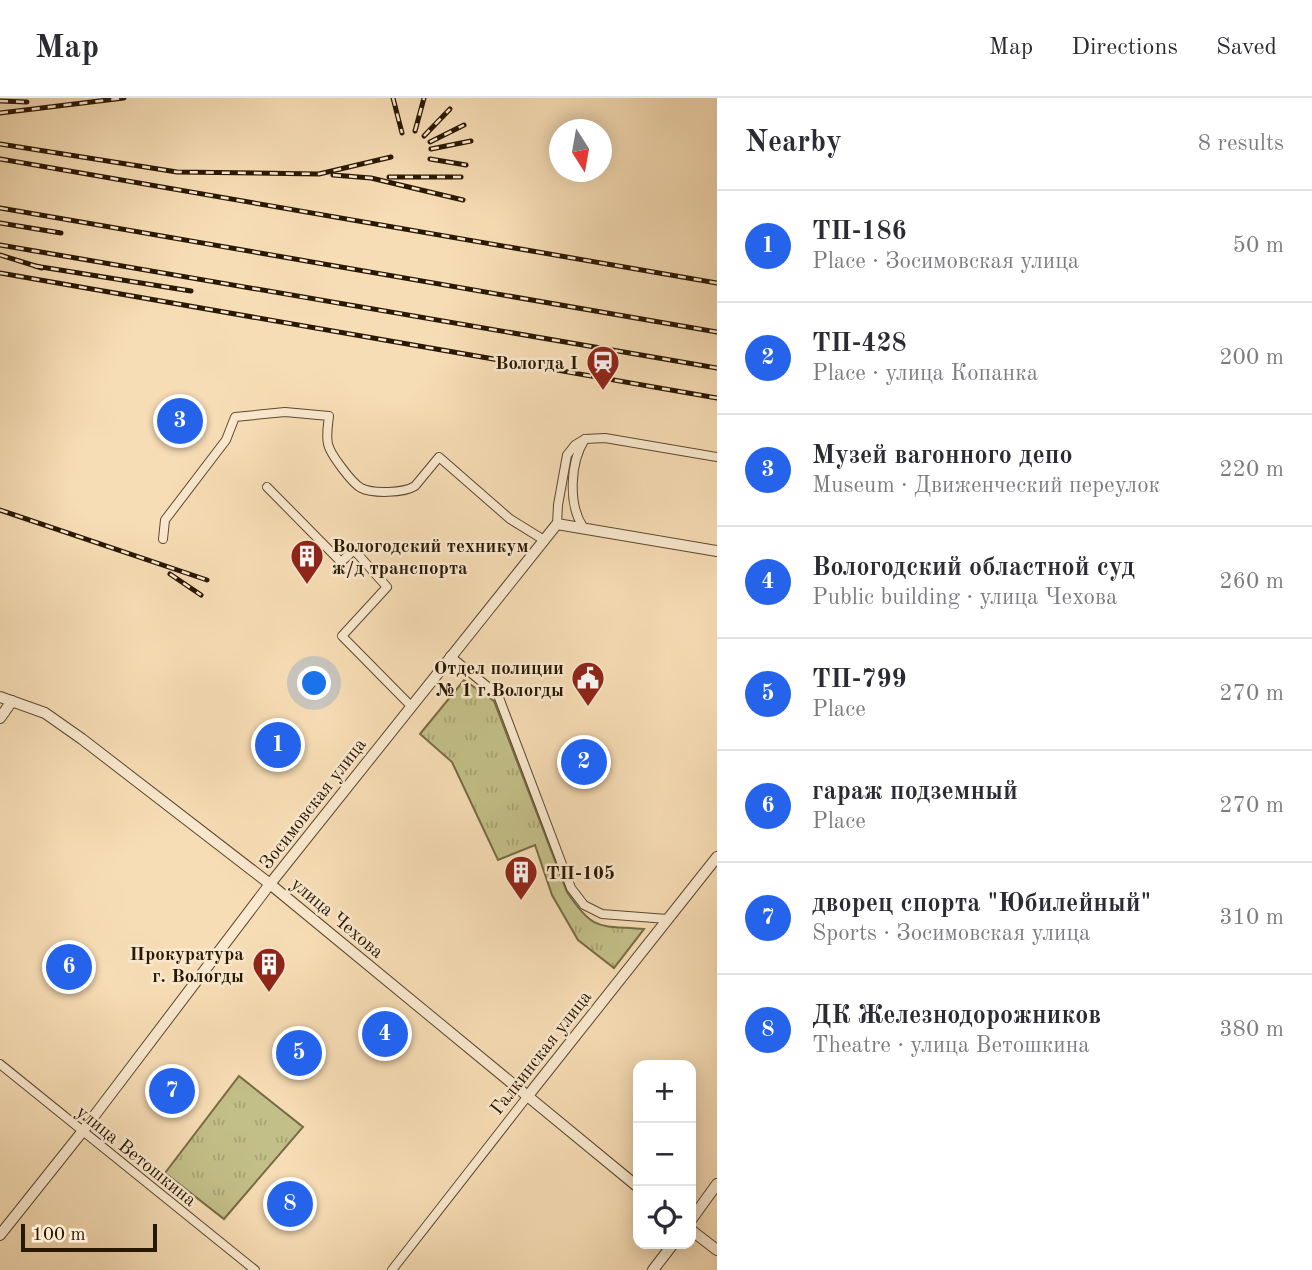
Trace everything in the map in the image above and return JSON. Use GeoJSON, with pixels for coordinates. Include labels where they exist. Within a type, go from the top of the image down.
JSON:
{"type":"FeatureCollection","features":[{"type":"Feature","properties":{"kind":"street"},"geometry":{"type":"LineString","coordinates":[[163,539],[165,520],[226,440],[235,418],[285,412],[329,416],[327,438],[331,453],[363,489],[399,492],[410,489],[439,457],[510,519],[544,540]]}},
{"type":"Feature","properties":{"kind":"street"},"geometry":{"type":"LineString","coordinates":[[717,457],[605,438],[585,439],[575,445],[567,455],[557,524],[717,551]]}},
{"type":"Feature","properties":{"kind":"street"},"geometry":{"type":"LineString","coordinates":[[583,527],[575,512],[573,484],[579,452],[585,439]]}},
{"type":"Feature","properties":{"kind":"street"},"geometry":{"type":"LineString","coordinates":[[267,487],[341,562],[354,550],[387,587],[342,636],[411,706]]}},
{"type":"Feature","properties":{"kind":"street","name":"Зосимовская улица"},"geometry":{"type":"LineString","coordinates":[[0,1235],[82,1132],[270,884],[557,524]]}},
{"type":"Feature","properties":{"kind":"street"},"geometry":{"type":"LineString","coordinates":[[450,656],[498,695],[577,897],[593,911],[602,914],[667,919]]}},
{"type":"Feature","properties":{"kind":"street","name":"улица Чехова"},"geometry":{"type":"LineString","coordinates":[[0,697],[57,719],[270,884],[637,1186]]}},
{"type":"Feature","properties":{"kind":"street"},"geometry":{"type":"LineString","coordinates":[[0,718],[12,701]]}},
{"type":"Feature","properties":{"kind":"street","name":"Галкинская улица"},"geometry":{"type":"LineString","coordinates":[[392,1270],[717,857]]}},
{"type":"Feature","properties":{"kind":"street","name":"улица Ветошкина"},"geometry":{"type":"LineString","coordinates":[[0,1064],[256,1270]]}},
{"type":"Feature","properties":{"kind":"street"},"geometry":{"type":"LineString","coordinates":[[696,1213],[717,1184]]}},
{"type":"Feature","properties":{"kind":"street"},"geometry":{"type":"LineString","coordinates":[[696,1234],[717,1250]]}},
{"type":"Feature","properties":{"kind":"street"},"geometry":{"type":"LineString","coordinates":[[653,1270],[669,1249]]}},
{"type":"Feature","properties":{"kind":"green space"},"geometry":{"type":"Polygon","coordinates":[[[464,680],[494,701],[567,892],[576,905],[598,924],[644,929],[614,968],[578,940],[552,895],[535,845],[498,860],[452,762],[420,734],[464,680]]]}},
{"type":"Feature","properties":{"kind":"green space"},"geometry":{"type":"Polygon","coordinates":[[[239,1076],[303,1127],[224,1219],[165,1173],[239,1076]]]}},
{"type":"Feature","properties":{"kind":"railway"},"geometry":{"type":"LineString","coordinates":[[0,113],[124,98]]}},
{"type":"Feature","properties":{"kind":"railway"},"geometry":{"type":"LineString","coordinates":[[393,98],[402,133]]}},
{"type":"Feature","properties":{"kind":"railway"},"geometry":{"type":"LineString","coordinates":[[415,131],[424,98]]}},
{"type":"Feature","properties":{"kind":"railway"},"geometry":{"type":"LineString","coordinates":[[0,101],[27,102]]}},
{"type":"Feature","properties":{"kind":"railway"},"geometry":{"type":"LineString","coordinates":[[424,136],[450,109]]}},
{"type":"Feature","properties":{"kind":"railway"},"geometry":{"type":"LineString","coordinates":[[430,142],[464,125]]}},
{"type":"Feature","properties":{"kind":"railway"},"geometry":{"type":"LineString","coordinates":[[431,149],[471,141]]}},
{"type":"Feature","properties":{"kind":"railway"},"geometry":{"type":"LineString","coordinates":[[0,144],[177,172],[319,174],[391,157]]}},
{"type":"Feature","properties":{"kind":"railway"},"geometry":{"type":"LineString","coordinates":[[0,159],[717,283]]}},
{"type":"Feature","properties":{"kind":"railway"},"geometry":{"type":"LineString","coordinates":[[430,159],[466,165]]}},
{"type":"Feature","properties":{"kind":"railway"},"geometry":{"type":"LineString","coordinates":[[333,175],[371,178],[463,200]]}},
{"type":"Feature","properties":{"kind":"railway"},"geometry":{"type":"LineString","coordinates":[[389,177],[461,177]]}},
{"type":"Feature","properties":{"kind":"railway"},"geometry":{"type":"LineString","coordinates":[[0,208],[717,332]]}},
{"type":"Feature","properties":{"kind":"railway"},"geometry":{"type":"LineString","coordinates":[[0,223],[61,233]]}},
{"type":"Feature","properties":{"kind":"railway"},"geometry":{"type":"LineString","coordinates":[[0,245],[717,368]]}},
{"type":"Feature","properties":{"kind":"railway"},"geometry":{"type":"LineString","coordinates":[[0,255],[42,268]]}},
{"type":"Feature","properties":{"kind":"railway"},"geometry":{"type":"LineString","coordinates":[[35,266],[191,291]]}},
{"type":"Feature","properties":{"kind":"railway"},"geometry":{"type":"LineString","coordinates":[[0,273],[717,398]]}},
{"type":"Feature","properties":{"kind":"railway"},"geometry":{"type":"LineString","coordinates":[[0,510],[207,580]]}},
{"type":"Feature","properties":{"kind":"railway"},"geometry":{"type":"LineString","coordinates":[[170,574],[201,595]]}},
{"type":"Feature","properties":{"kind":"place","name":"Вологда I"},"geometry":{"type":"Point","coordinates":[603,392]}},
{"type":"Feature","properties":{"kind":"place","name":"Музей вагонного депо"},"geometry":{"type":"Point","coordinates":[180,421]}},
{"type":"Feature","properties":{"kind":"place","name":"Вологодский техникум ж/д транспорта"},"geometry":{"type":"Point","coordinates":[307,586]}},
{"type":"Feature","properties":{"kind":"place","name":"Отдел полиции № 1 г.Вологды"},"geometry":{"type":"Point","coordinates":[588,708]}},
{"type":"Feature","properties":{"kind":"place","name":"ТП-186"},"geometry":{"type":"Point","coordinates":[278,745]}},
{"type":"Feature","properties":{"kind":"place","name":"ТП-428"},"geometry":{"type":"Point","coordinates":[584,762]}},
{"type":"Feature","properties":{"kind":"place","name":"ТП-105"},"geometry":{"type":"Point","coordinates":[521,902]}},
{"type":"Feature","properties":{"kind":"place","name":"гараж подземный"},"geometry":{"type":"Point","coordinates":[69,967]}},
{"type":"Feature","properties":{"kind":"place","name":"Прокуратура г. Вологды"},"geometry":{"type":"Point","coordinates":[269,994]}},
{"type":"Feature","properties":{"kind":"place","name":"Вологодский областной суд"},"geometry":{"type":"Point","coordinates":[385,1034]}},
{"type":"Feature","properties":{"kind":"place","name":"ТП-799"},"geometry":{"type":"Point","coordinates":[299,1053]}},
{"type":"Feature","properties":{"kind":"place","name":"дворец спорта \"Юбилейный\""},"geometry":{"type":"Point","coordinates":[172,1091]}},
{"type":"Feature","properties":{"kind":"place","name":"ДК Железнодорожников"},"geometry":{"type":"Point","coordinates":[290,1204]}}]}
